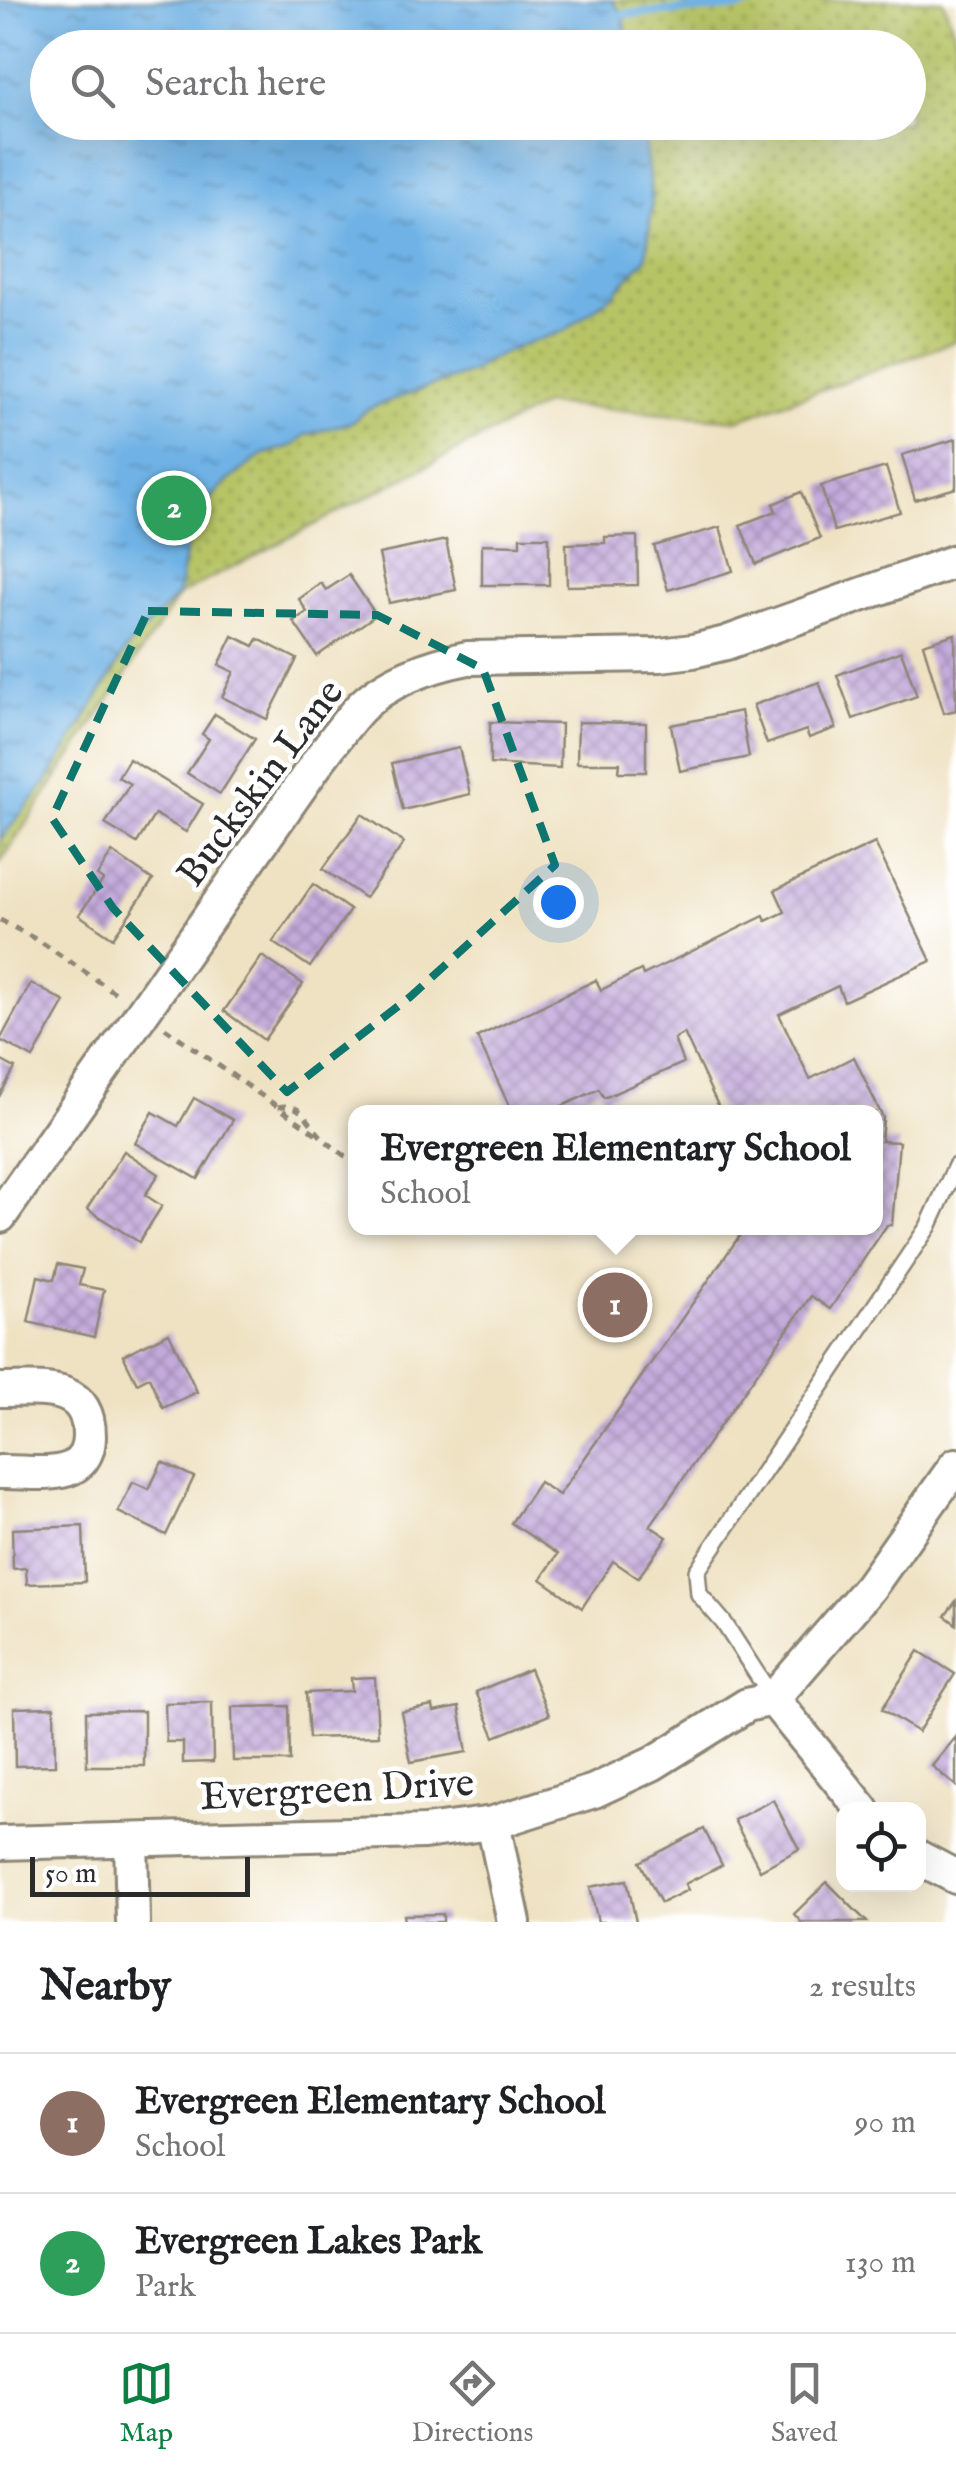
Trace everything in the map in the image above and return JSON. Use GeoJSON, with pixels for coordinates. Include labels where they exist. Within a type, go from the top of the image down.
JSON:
{"type":"FeatureCollection","features":[{"type":"Feature","properties":{"kind":"street","name":"Buckskin Lane"},"geometry":{"type":"LineString","coordinates":[[0,1216],[319,760],[362,706],[406,678],[443,662],[468,658],[660,655],[726,643],[956,561]]}},
{"type":"Feature","properties":{"kind":"street"},"geometry":{"type":"LineString","coordinates":[[0,1390],[58,1390],[77,1400],[89,1430],[84,1457],[75,1466],[60,1471],[0,1472]]}},
{"type":"Feature","properties":{"kind":"street","name":"Evergreen Drive"},"geometry":{"type":"LineString","coordinates":[[0,1843],[383,1836],[493,1823],[560,1803],[668,1755],[747,1705],[773,1698],[870,1587],[956,1465]]}},
{"type":"Feature","properties":{"kind":"street"},"geometry":{"type":"LineString","coordinates":[[773,1698],[857,1802]]}},
{"type":"Feature","properties":{"kind":"street"},"geometry":{"type":"LineString","coordinates":[[493,1823],[514,1922]]}},
{"type":"Feature","properties":{"kind":"street"},"geometry":{"type":"LineString","coordinates":[[131,1841],[133,1922]]}},
{"type":"Feature","properties":{"kind":"street"},"geometry":{"type":"LineString","coordinates":[[926,1861],[956,1877]]}},
{"type":"Feature","properties":{"kind":"lane"},"geometry":{"type":"LineString","coordinates":[[773,1698],[724,1623],[699,1594],[697,1570],[928,1227],[956,1166]]}},
{"type":"Feature","properties":{"kind":"path"},"geometry":{"type":"LineString","coordinates":[[278,1107],[289,1106],[307,1115],[318,1134],[348,1158]]}},
{"type":"Feature","properties":{"kind":"highlighted area"},"geometry":{"type":"Polygon","coordinates":[[[148,611],[377,615],[483,669],[555,865],[410,997],[287,1092],[113,908],[52,818],[148,611]]]}},
{"type":"Feature","properties":{"kind":"green space"},"geometry":{"type":"Polygon","coordinates":[[[0,0],[943,0],[956,37],[956,341],[737,420],[546,404],[179,595],[0,863],[0,0]]]}},
{"type":"Feature","properties":{"kind":"water"},"geometry":{"type":"Polygon","coordinates":[[[0,0],[611,0],[623,14],[626,30],[30,30],[30,140],[644,140],[652,204],[646,258],[612,295],[565,331],[522,345],[486,361],[472,372],[369,408],[352,422],[305,435],[295,445],[262,455],[192,515],[178,595],[128,647],[49,779],[0,840],[0,0]]]}},
{"type":"Feature","properties":{"kind":"building"},"geometry":{"type":"Polygon","coordinates":[[[956,439],[956,488],[915,500],[902,455],[956,439]]]}},
{"type":"Feature","properties":{"kind":"building"},"geometry":{"type":"Polygon","coordinates":[[[886,467],[900,512],[834,531],[821,486],[886,467]]]}},
{"type":"Feature","properties":{"kind":"building"},"geometry":{"type":"Polygon","coordinates":[[[801,492],[820,538],[756,564],[740,525],[776,511],[773,504],[801,492]]]}},
{"type":"Feature","properties":{"kind":"building"},"geometry":{"type":"Polygon","coordinates":[[[720,527],[733,571],[668,590],[654,546],[720,527]]]}},
{"type":"Feature","properties":{"kind":"building"},"geometry":{"type":"Polygon","coordinates":[[[637,536],[638,585],[567,586],[566,544],[605,543],[605,537],[637,536]]]}},
{"type":"Feature","properties":{"kind":"building"},"geometry":{"type":"Polygon","coordinates":[[[520,537],[549,537],[549,585],[482,585],[482,544],[520,545],[520,537]]]}},
{"type":"Feature","properties":{"kind":"building"},"geometry":{"type":"Polygon","coordinates":[[[446,540],[456,590],[389,603],[379,554],[446,540]]]}},
{"type":"Feature","properties":{"kind":"building"},"geometry":{"type":"Polygon","coordinates":[[[349,575],[376,615],[317,656],[293,621],[307,612],[299,599],[321,583],[326,590],[349,575]]]}},
{"type":"Feature","properties":{"kind":"building"},"geometry":{"type":"Polygon","coordinates":[[[955,634],[956,710],[944,713],[923,644],[955,634]]]}},
{"type":"Feature","properties":{"kind":"building"},"geometry":{"type":"Polygon","coordinates":[[[233,636],[254,646],[258,639],[297,659],[267,719],[222,697],[234,672],[219,665],[233,636]]]}},
{"type":"Feature","properties":{"kind":"building"},"geometry":{"type":"Polygon","coordinates":[[[901,651],[917,696],[853,719],[837,675],[901,651]]]}},
{"type":"Feature","properties":{"kind":"building"},"geometry":{"type":"Polygon","coordinates":[[[819,682],[836,728],[809,738],[806,730],[767,744],[753,705],[819,682]]]}},
{"type":"Feature","properties":{"kind":"building"},"geometry":{"type":"Polygon","coordinates":[[[741,711],[749,757],[680,771],[671,725],[741,711]]]}},
{"type":"Feature","properties":{"kind":"building"},"geometry":{"type":"Polygon","coordinates":[[[215,714],[255,739],[220,794],[187,773],[209,739],[202,734],[215,714]]]}},
{"type":"Feature","properties":{"kind":"building"},"geometry":{"type":"Polygon","coordinates":[[[490,722],[561,724],[560,768],[490,764],[490,722]]]}},
{"type":"Feature","properties":{"kind":"building"},"geometry":{"type":"Polygon","coordinates":[[[578,722],[646,723],[646,772],[619,772],[620,763],[577,763],[578,722]]]}},
{"type":"Feature","properties":{"kind":"building"},"geometry":{"type":"Polygon","coordinates":[[[459,748],[470,794],[403,810],[392,763],[459,748]]]}},
{"type":"Feature","properties":{"kind":"building"},"geometry":{"type":"Polygon","coordinates":[[[129,759],[203,804],[186,832],[155,814],[137,843],[105,824],[130,784],[118,777],[129,759]]]}},
{"type":"Feature","properties":{"kind":"building"},"geometry":{"type":"Polygon","coordinates":[[[362,814],[404,843],[365,898],[323,869],[362,814]]]}},
{"type":"Feature","properties":{"kind":"building"},"geometry":{"type":"Polygon","coordinates":[[[875,843],[931,961],[844,1001],[838,986],[779,1014],[810,1079],[854,1057],[877,1105],[718,1105],[684,1033],[674,1039],[683,1063],[604,1098],[599,1089],[564,1105],[509,1105],[477,1037],[596,980],[601,990],[641,970],[643,975],[764,916],[766,921],[785,912],[775,890],[875,843]]]}},
{"type":"Feature","properties":{"kind":"building"},"geometry":{"type":"Polygon","coordinates":[[[112,852],[153,880],[113,938],[79,915],[103,880],[97,876],[112,852]]]}},
{"type":"Feature","properties":{"kind":"building"},"geometry":{"type":"Polygon","coordinates":[[[313,884],[350,910],[310,967],[273,942],[313,884]]]}},
{"type":"Feature","properties":{"kind":"building"},"geometry":{"type":"Polygon","coordinates":[[[262,956],[303,984],[264,1040],[224,1011],[262,956]]]}},
{"type":"Feature","properties":{"kind":"building"},"geometry":{"type":"Polygon","coordinates":[[[31,983],[65,1002],[33,1058],[0,1040],[31,983]]]}},
{"type":"Feature","properties":{"kind":"building"},"geometry":{"type":"Polygon","coordinates":[[[0,1060],[15,1068],[0,1095],[0,1060]]]}},
{"type":"Feature","properties":{"kind":"building"},"geometry":{"type":"Polygon","coordinates":[[[194,1098],[233,1120],[198,1179],[135,1143],[153,1112],[178,1126],[194,1098]]]}},
{"type":"Feature","properties":{"kind":"building"},"geometry":{"type":"Polygon","coordinates":[[[883,1141],[899,1142],[892,1225],[883,1231],[883,1141]]]}},
{"type":"Feature","properties":{"kind":"building"},"geometry":{"type":"Polygon","coordinates":[[[124,1151],[159,1174],[145,1195],[162,1206],[139,1242],[87,1209],[124,1151]]]}},
{"type":"Feature","properties":{"kind":"building"},"geometry":{"type":"Polygon","coordinates":[[[740,1235],[880,1235],[830,1309],[811,1296],[650,1526],[667,1537],[638,1578],[613,1561],[582,1608],[541,1579],[558,1554],[511,1523],[539,1482],[559,1495],[740,1235]]]}},
{"type":"Feature","properties":{"kind":"building"},"geometry":{"type":"Polygon","coordinates":[[[58,1264],[83,1269],[79,1285],[104,1290],[94,1337],[28,1322],[38,1276],[54,1280],[58,1264]]]}},
{"type":"Feature","properties":{"kind":"building"},"geometry":{"type":"Polygon","coordinates":[[[169,1333],[197,1392],[163,1408],[149,1377],[137,1383],[123,1355],[169,1333]]]}},
{"type":"Feature","properties":{"kind":"building"},"geometry":{"type":"Polygon","coordinates":[[[162,1462],[194,1477],[166,1535],[118,1512],[133,1482],[149,1489],[162,1462]]]}},
{"type":"Feature","properties":{"kind":"building"},"geometry":{"type":"Polygon","coordinates":[[[83,1526],[85,1582],[27,1584],[26,1568],[13,1569],[12,1529],[83,1526]]]}},
{"type":"Feature","properties":{"kind":"building"},"geometry":{"type":"Polygon","coordinates":[[[956,1601],[956,1624],[945,1616],[956,1601]]]}},
{"type":"Feature","properties":{"kind":"building"},"geometry":{"type":"Polygon","coordinates":[[[919,1651],[955,1674],[918,1732],[882,1709],[919,1651]]]}},
{"type":"Feature","properties":{"kind":"building"},"geometry":{"type":"Polygon","coordinates":[[[530,1669],[549,1715],[495,1737],[476,1692],[530,1669]]]}},
{"type":"Feature","properties":{"kind":"building"},"geometry":{"type":"Polygon","coordinates":[[[375,1677],[378,1736],[309,1738],[306,1693],[352,1691],[351,1678],[375,1677]]]}},
{"type":"Feature","properties":{"kind":"building"},"geometry":{"type":"Polygon","coordinates":[[[212,1702],[213,1762],[183,1763],[183,1742],[166,1742],[165,1703],[212,1702]]]}},
{"type":"Feature","properties":{"kind":"building"},"geometry":{"type":"Polygon","coordinates":[[[289,1706],[290,1761],[233,1761],[232,1707],[289,1706]]]}},
{"type":"Feature","properties":{"kind":"building"},"geometry":{"type":"Polygon","coordinates":[[[433,1706],[434,1712],[459,1707],[467,1752],[411,1762],[401,1712],[433,1706]]]}},
{"type":"Feature","properties":{"kind":"building"},"geometry":{"type":"Polygon","coordinates":[[[54,1707],[55,1765],[15,1766],[14,1708],[54,1707]]]}},
{"type":"Feature","properties":{"kind":"building"},"geometry":{"type":"Polygon","coordinates":[[[144,1711],[144,1766],[87,1766],[86,1712],[144,1711]]]}},
{"type":"Feature","properties":{"kind":"building"},"geometry":{"type":"Polygon","coordinates":[[[956,1737],[956,1786],[932,1766],[956,1737]]]}},
{"type":"Feature","properties":{"kind":"building"},"geometry":{"type":"Polygon","coordinates":[[[773,1800],[799,1849],[760,1870],[734,1820],[773,1800]]]}},
{"type":"Feature","properties":{"kind":"building"},"geometry":{"type":"Polygon","coordinates":[[[704,1829],[722,1865],[685,1884],[688,1890],[661,1903],[640,1862],[704,1829]]]}},
{"type":"Feature","properties":{"kind":"building"},"geometry":{"type":"Polygon","coordinates":[[[627,1880],[636,1922],[598,1922],[590,1887],[627,1880]]]}},
{"type":"Feature","properties":{"kind":"building"},"geometry":{"type":"Polygon","coordinates":[[[827,1882],[867,1922],[801,1922],[794,1914],[827,1882]]]}},
{"type":"Feature","properties":{"kind":"building"},"geometry":{"type":"Polygon","coordinates":[[[443,1914],[443,1922],[405,1922],[404,1915],[443,1914]]]}},
{"type":"Feature","properties":{"kind":"waterway"},"geometry":{"type":"LineString","coordinates":[[623,14],[740,7],[762,0]]}},
{"type":"Feature","properties":{"kind":"place","name":"Evergreen Lakes Park"},"geometry":{"type":"Point","coordinates":[174,508]}},
{"type":"Feature","properties":{"kind":"place","name":"Evergreen Elementary School"},"geometry":{"type":"Point","coordinates":[615,1305]}}]}
